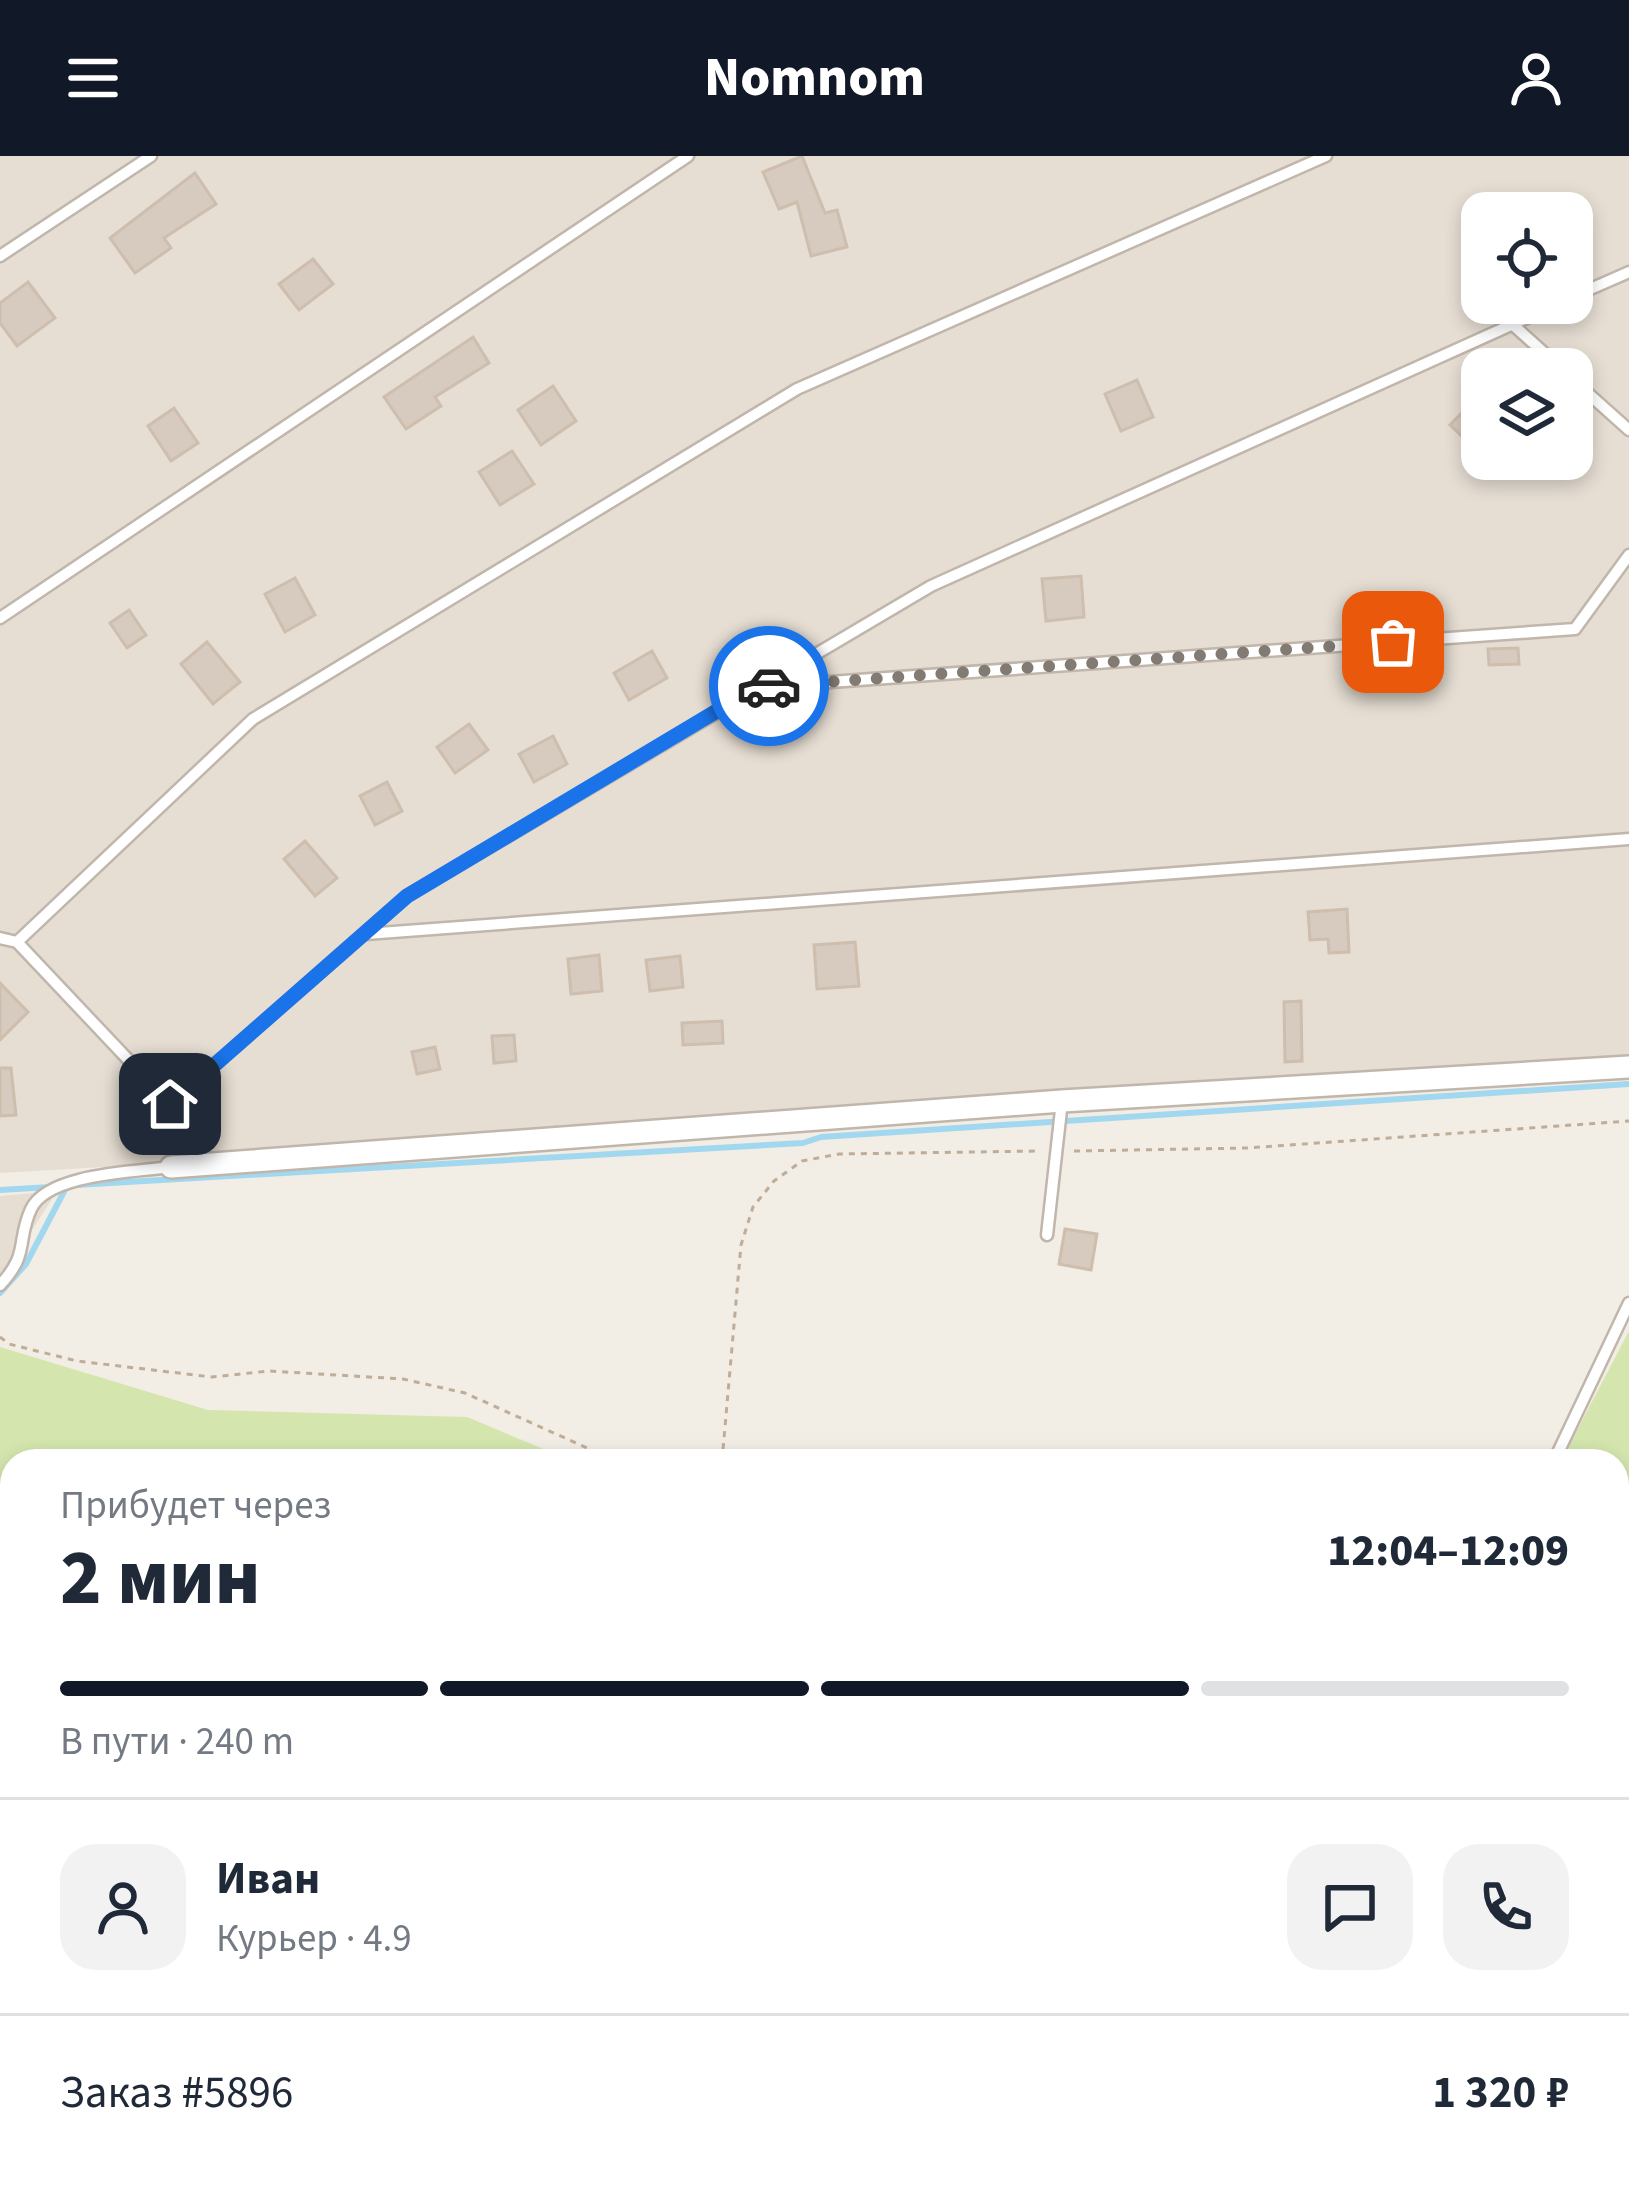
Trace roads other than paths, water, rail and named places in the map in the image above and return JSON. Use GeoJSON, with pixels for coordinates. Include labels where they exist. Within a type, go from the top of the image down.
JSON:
{"type":"FeatureCollection","features":[{"type":"Feature","properties":{"kind":"street"},"geometry":{"type":"LineString","coordinates":[[172,1167],[1062,1101],[1629,1067]]}},
{"type":"Feature","properties":{"kind":"lane"},"geometry":{"type":"LineString","coordinates":[[0,256],[151,156]]}},
{"type":"Feature","properties":{"kind":"lane"},"geometry":{"type":"LineString","coordinates":[[0,618],[688,156]]}},
{"type":"Feature","properties":{"kind":"lane"},"geometry":{"type":"LineString","coordinates":[[17,942],[253,719],[797,389],[1326,156]]}},
{"type":"Feature","properties":{"kind":"lane"},"geometry":{"type":"LineString","coordinates":[[1593,288],[1629,272]]}},
{"type":"Feature","properties":{"kind":"lane"},"geometry":{"type":"LineString","coordinates":[[0,938],[17,942],[170,1104],[407,896],[931,586],[1512,324],[1539,348]]}},
{"type":"Feature","properties":{"kind":"lane"},"geometry":{"type":"LineString","coordinates":[[1593,398],[1629,430]]}},
{"type":"Feature","properties":{"kind":"lane"},"geometry":{"type":"LineString","coordinates":[[757,687],[1575,629],[1629,555]]}},
{"type":"Feature","properties":{"kind":"lane"},"geometry":{"type":"LineString","coordinates":[[363,934],[1629,839]]}},
{"type":"Feature","properties":{"kind":"lane"},"geometry":{"type":"LineString","coordinates":[[1047,1235],[1062,1101]]}},
{"type":"Feature","properties":{"kind":"lane"},"geometry":{"type":"LineString","coordinates":[[0,1285],[19,1263],[31,1209],[38,1199],[73,1180],[172,1167]]}},
{"type":"Feature","properties":{"kind":"lane"},"geometry":{"type":"LineString","coordinates":[[1560,1449],[1629,1303]]}},
{"type":"Feature","properties":{"kind":"waterway"},"geometry":{"type":"LineString","coordinates":[[76,1185],[803,1143],[821,1137],[1629,1084]]}},
{"type":"Feature","properties":{"kind":"waterway"},"geometry":{"type":"LineString","coordinates":[[0,1293],[26,1264],[67,1186]]}},
{"type":"Feature","properties":{"kind":"waterway"},"geometry":{"type":"LineString","coordinates":[[0,1190],[51,1187]]}}]}
